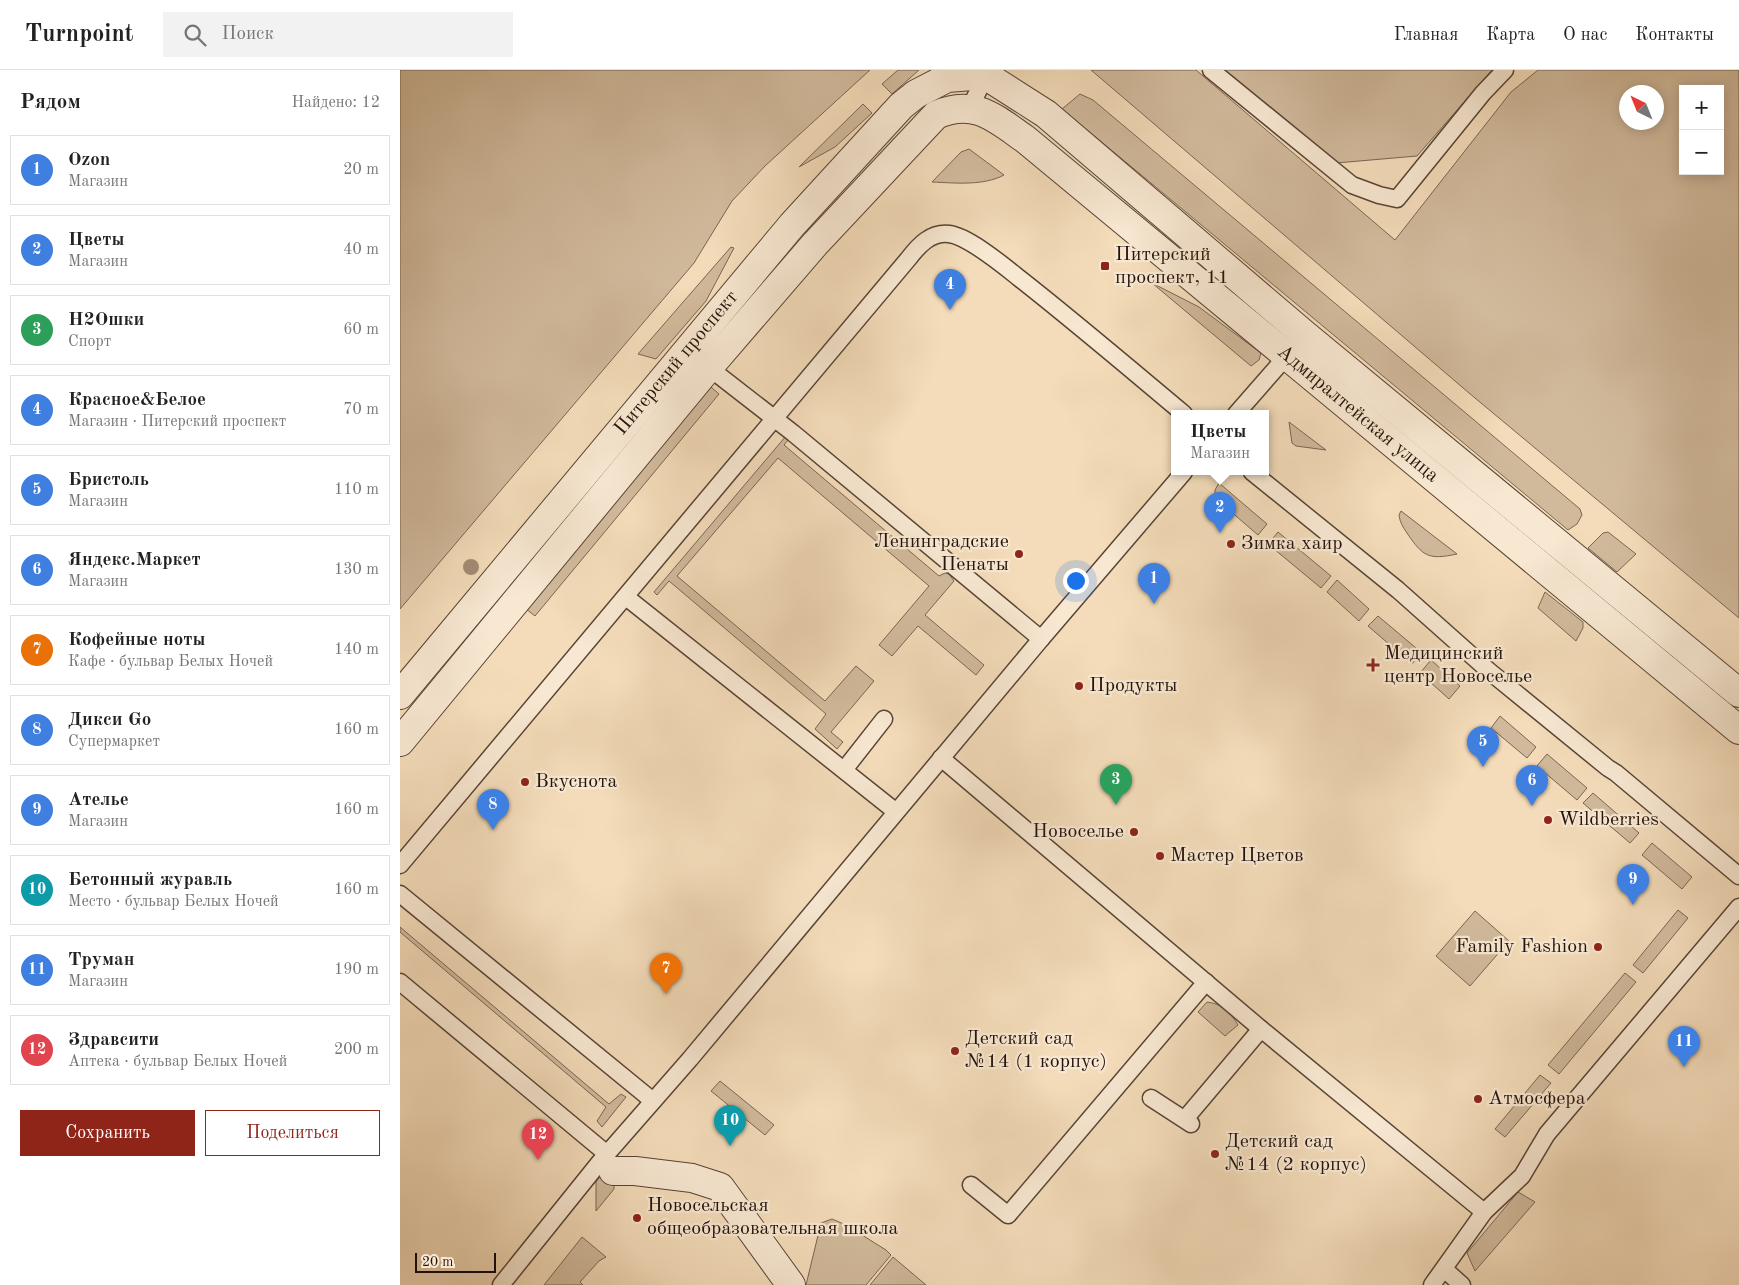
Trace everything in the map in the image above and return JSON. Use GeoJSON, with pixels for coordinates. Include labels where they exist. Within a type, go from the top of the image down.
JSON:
{"type":"FeatureCollection","features":[{"type":"Feature","properties":{"kind":"street","name":"Питерский проспект"},"geometry":{"type":"LineString","coordinates":[[400,695],[792,225],[901,106],[916,94],[947,78],[987,73]]}},
{"type":"Feature","properties":{"kind":"street","name":"Адмиралтейская улица"},"geometry":{"type":"LineString","coordinates":[[987,73],[1046,114],[1304,335],[1739,693]]}},
{"type":"Feature","properties":{"kind":"street","name":"Питерский проспект"},"geometry":{"type":"LineString","coordinates":[[400,742],[709,367],[815,244],[936,115],[952,108],[970,108]]}},
{"type":"Feature","properties":{"kind":"street","name":"Адмиралтейская улица"},"geometry":{"type":"LineString","coordinates":[[970,108],[998,120],[1025,139],[1286,357],[1739,730]]}},
{"type":"Feature","properties":{"kind":"street"},"geometry":{"type":"LineString","coordinates":[[610,1162],[635,1171],[692,1178],[720,1187],[790,1285]]}},
{"type":"Feature","properties":{"kind":"lane"},"geometry":{"type":"LineString","coordinates":[[1211,70],[1352,185],[1379,195],[1397,199],[1483,93],[1506,70]]}},
{"type":"Feature","properties":{"kind":"lane"},"geometry":{"type":"LineString","coordinates":[[970,108],[987,73]]}},
{"type":"Feature","properties":{"kind":"lane"},"geometry":{"type":"LineString","coordinates":[[400,865],[626,597],[773,418],[921,244],[935,234],[950,234],[993,257],[1066,314],[1179,410]]}},
{"type":"Feature","properties":{"kind":"lane"},"geometry":{"type":"LineString","coordinates":[[1240,410],[1304,335]]}},
{"type":"Feature","properties":{"kind":"lane"},"geometry":{"type":"LineString","coordinates":[[687,351],[773,418],[1041,639]]}},
{"type":"Feature","properties":{"kind":"lane"},"geometry":{"type":"LineString","coordinates":[[501,1285],[610,1162],[652,1101],[1181,475]]}},
{"type":"Feature","properties":{"kind":"lane"},"geometry":{"type":"LineString","coordinates":[[1256,475],[1398,590],[1489,671],[1616,773],[1739,876]]}},
{"type":"Feature","properties":{"kind":"lane"},"geometry":{"type":"LineString","coordinates":[[626,597],[896,811]]}},
{"type":"Feature","properties":{"kind":"lane"},"geometry":{"type":"LineString","coordinates":[[844,770],[884,719]]}},
{"type":"Feature","properties":{"kind":"lane"},"geometry":{"type":"LineString","coordinates":[[941,758],[1261,1029],[1484,1212]]}},
{"type":"Feature","properties":{"kind":"lane"},"geometry":{"type":"LineString","coordinates":[[400,894],[652,1101]]}},
{"type":"Feature","properties":{"kind":"lane"},"geometry":{"type":"LineString","coordinates":[[1432,1285],[1484,1212],[1522,1176],[1547,1134],[1739,906]]}},
{"type":"Feature","properties":{"kind":"lane"},"geometry":{"type":"LineString","coordinates":[[400,982],[610,1162]]}},
{"type":"Feature","properties":{"kind":"lane"},"geometry":{"type":"LineString","coordinates":[[972,1185],[1008,1215],[1206,982]]}},
{"type":"Feature","properties":{"kind":"lane"},"geometry":{"type":"LineString","coordinates":[[1152,1098],[1189,1122],[1261,1029]]}},
{"type":"Feature","properties":{"kind":"lane"},"geometry":{"type":"LineString","coordinates":[[1444,1269],[1462,1285]]}},
{"type":"Feature","properties":{"kind":"shaded area"},"geometry":{"type":"Polygon","coordinates":[[[400,70],[870,70],[765,166],[732,201],[694,263],[400,609],[400,70]]]}},
{"type":"Feature","properties":{"kind":"shaded area"},"geometry":{"type":"Polygon","coordinates":[[[898,70],[919,70],[892,94],[882,84],[898,70]]]}},
{"type":"Feature","properties":{"kind":"shaded area"},"geometry":{"type":"Polygon","coordinates":[[[1091,70],[1196,70],[1395,240],[1511,92],[1538,70],[1739,70],[1739,618],[1469,393],[1091,70]]]}},
{"type":"Feature","properties":{"kind":"shaded area"},"geometry":{"type":"Polygon","coordinates":[[[1223,70],[1492,70],[1417,156],[1336,163],[1223,70]]]}},
{"type":"Feature","properties":{"kind":"shaded area"},"geometry":{"type":"Polygon","coordinates":[[[1080,94],[1093,100],[1580,509],[1582,515],[1577,524],[1568,530],[1062,109],[1080,94]]]}},
{"type":"Feature","properties":{"kind":"shaded area"},"geometry":{"type":"Polygon","coordinates":[[[863,104],[872,113],[835,147],[799,167],[863,104]]]}},
{"type":"Feature","properties":{"kind":"shaded area"},"geometry":{"type":"Polygon","coordinates":[[[969,149],[1004,175],[978,182],[932,182],[961,152],[969,149]]]}},
{"type":"Feature","properties":{"kind":"shaded area"},"geometry":{"type":"Polygon","coordinates":[[[731,247],[734,248],[706,301],[656,359],[638,354],[731,247]]]}},
{"type":"Feature","properties":{"kind":"shaded area"},"geometry":{"type":"Polygon","coordinates":[[[1152,283],[1199,307],[1261,353],[1259,360],[1251,366],[1152,283]]]}},
{"type":"Feature","properties":{"kind":"shaded area"},"geometry":{"type":"Polygon","coordinates":[[[711,387],[719,394],[535,616],[526,609],[711,387]]]}},
{"type":"Feature","properties":{"kind":"shaded area"},"geometry":{"type":"Polygon","coordinates":[[[1289,422],[1326,450],[1296,446],[1292,443],[1289,422]]]}},
{"type":"Feature","properties":{"kind":"shaded area"},"geometry":{"type":"Polygon","coordinates":[[[792,435],[784,445],[939,576],[945,573],[949,574],[954,581],[925,615],[984,665],[976,675],[918,626],[892,656],[879,645],[929,586],[778,458],[677,576],[825,701],[856,666],[874,681],[831,732],[843,742],[837,749],[815,729],[826,714],[669,581],[657,595],[654,592],[786,436],[792,435]]]}},
{"type":"Feature","properties":{"kind":"shaded area"},"geometry":{"type":"Polygon","coordinates":[[[1219,483],[1267,524],[1258,535],[1215,498],[1215,490],[1219,483]]]}},
{"type":"Feature","properties":{"kind":"shaded area"},"geometry":{"type":"Polygon","coordinates":[[[1401,511],[1457,554],[1440,557],[1422,552],[1402,525],[1399,515],[1401,511]]]}},
{"type":"Feature","properties":{"kind":"shaded area"},"geometry":{"type":"Polygon","coordinates":[[[1278,532],[1331,576],[1321,588],[1268,544],[1278,532]]]}},
{"type":"Feature","properties":{"kind":"shaded area"},"geometry":{"type":"Polygon","coordinates":[[[1608,532],[1636,554],[1617,572],[1588,548],[1603,533],[1608,532]]]}},
{"type":"Feature","properties":{"kind":"shaded area"},"geometry":{"type":"Polygon","coordinates":[[[1337,580],[1369,609],[1359,621],[1327,592],[1337,580]]]}},
{"type":"Feature","properties":{"kind":"shaded area"},"geometry":{"type":"Polygon","coordinates":[[[1545,592],[1583,622],[1583,628],[1576,641],[1538,608],[1545,592]]]}},
{"type":"Feature","properties":{"kind":"shaded area"},"geometry":{"type":"Polygon","coordinates":[[[1378,616],[1422,653],[1412,664],[1368,626],[1378,616]]]}},
{"type":"Feature","properties":{"kind":"shaded area"},"geometry":{"type":"Polygon","coordinates":[[[1431,660],[1460,686],[1449,699],[1420,673],[1431,660]]]}},
{"type":"Feature","properties":{"kind":"shaded area"},"geometry":{"type":"Polygon","coordinates":[[[1500,716],[1536,747],[1527,758],[1491,728],[1500,716]]]}},
{"type":"Feature","properties":{"kind":"shaded area"},"geometry":{"type":"Polygon","coordinates":[[[1547,754],[1587,788],[1577,800],[1537,766],[1547,754]]]}},
{"type":"Feature","properties":{"kind":"shaded area"},"geometry":{"type":"Polygon","coordinates":[[[1593,793],[1639,833],[1630,843],[1583,803],[1593,793]]]}},
{"type":"Feature","properties":{"kind":"shaded area"},"geometry":{"type":"Polygon","coordinates":[[[1652,843],[1692,877],[1682,889],[1642,855],[1652,843]]]}},
{"type":"Feature","properties":{"kind":"shaded area"},"geometry":{"type":"Polygon","coordinates":[[[1678,910],[1688,918],[1643,973],[1633,965],[1678,910]]]}},
{"type":"Feature","properties":{"kind":"shaded area"},"geometry":{"type":"Polygon","coordinates":[[[1475,911],[1509,941],[1470,986],[1436,956],[1475,911]]]}},
{"type":"Feature","properties":{"kind":"shaded area"},"geometry":{"type":"Polygon","coordinates":[[[400,927],[609,1104],[621,1094],[626,1097],[602,1127],[597,1121],[606,1107],[400,932],[400,927]]]}},
{"type":"Feature","properties":{"kind":"shaded area"},"geometry":{"type":"Polygon","coordinates":[[[1625,973],[1636,982],[1559,1074],[1548,1065],[1625,973]]]}},
{"type":"Feature","properties":{"kind":"shaded area"},"geometry":{"type":"Polygon","coordinates":[[[1207,1002],[1225,1009],[1238,1025],[1225,1036],[1198,1012],[1207,1002]]]}},
{"type":"Feature","properties":{"kind":"shaded area"},"geometry":{"type":"Polygon","coordinates":[[[1540,1075],[1551,1083],[1505,1137],[1495,1129],[1540,1075]]]}},
{"type":"Feature","properties":{"kind":"shaded area"},"geometry":{"type":"Polygon","coordinates":[[[720,1081],[774,1125],[765,1135],[711,1091],[720,1081]]]}},
{"type":"Feature","properties":{"kind":"shaded area"},"geometry":{"type":"Polygon","coordinates":[[[604,1171],[614,1178],[614,1189],[596,1211],[596,1182],[604,1171]]]}},
{"type":"Feature","properties":{"kind":"shaded area"},"geometry":{"type":"Polygon","coordinates":[[[1518,1192],[1535,1202],[1475,1271],[1467,1253],[1518,1192]]]}},
{"type":"Feature","properties":{"kind":"shaded area"},"geometry":{"type":"Polygon","coordinates":[[[832,1219],[846,1225],[891,1255],[866,1285],[806,1285],[821,1223],[832,1219]]]}},
{"type":"Feature","properties":{"kind":"shaded area"},"geometry":{"type":"Polygon","coordinates":[[[582,1237],[606,1257],[599,1261],[580,1282],[583,1285],[544,1285],[582,1237]]]}},
{"type":"Feature","properties":{"kind":"shaded area"},"geometry":{"type":"Polygon","coordinates":[[[893,1257],[926,1285],[870,1285],[893,1257]]]}},
{"type":"Feature","properties":{"kind":"place","name":"Питерский проспект, 11"},"geometry":{"type":"Point","coordinates":[1105,266]}},
{"type":"Feature","properties":{"kind":"place","name":"Красное&Белое"},"geometry":{"type":"Point","coordinates":[950,310]}},
{"type":"Feature","properties":{"kind":"place","name":"Цветы"},"geometry":{"type":"Point","coordinates":[1220,533]}},
{"type":"Feature","properties":{"kind":"place","name":"Зимка хаир"},"geometry":{"type":"Point","coordinates":[1231,544]}},
{"type":"Feature","properties":{"kind":"place","name":"Ленинградские Пенаты"},"geometry":{"type":"Point","coordinates":[1019,554]}},
{"type":"Feature","properties":{"kind":"place","name":"Ozon"},"geometry":{"type":"Point","coordinates":[1154,604]}},
{"type":"Feature","properties":{"kind":"place","name":"Медицинский центр Новоселье"},"geometry":{"type":"Point","coordinates":[1373,665]}},
{"type":"Feature","properties":{"kind":"place","name":"Продукты"},"geometry":{"type":"Point","coordinates":[1079,686]}},
{"type":"Feature","properties":{"kind":"place","name":"Бристоль"},"geometry":{"type":"Point","coordinates":[1483,767]}},
{"type":"Feature","properties":{"kind":"place","name":"Вкуснота"},"geometry":{"type":"Point","coordinates":[525,782]}},
{"type":"Feature","properties":{"kind":"place","name":"H2Oшки"},"geometry":{"type":"Point","coordinates":[1116,805]}},
{"type":"Feature","properties":{"kind":"place","name":"Яндекс.Маркет"},"geometry":{"type":"Point","coordinates":[1532,806]}},
{"type":"Feature","properties":{"kind":"place","name":"Wildberries"},"geometry":{"type":"Point","coordinates":[1548,820]}},
{"type":"Feature","properties":{"kind":"place","name":"Дикси Go"},"geometry":{"type":"Point","coordinates":[493,830]}},
{"type":"Feature","properties":{"kind":"place","name":"Новоселье"},"geometry":{"type":"Point","coordinates":[1134,832]}},
{"type":"Feature","properties":{"kind":"place","name":"Мастер Цветов"},"geometry":{"type":"Point","coordinates":[1160,856]}},
{"type":"Feature","properties":{"kind":"place","name":"Ателье"},"geometry":{"type":"Point","coordinates":[1633,905]}},
{"type":"Feature","properties":{"kind":"place","name":"Family Fashion"},"geometry":{"type":"Point","coordinates":[1598,947]}},
{"type":"Feature","properties":{"kind":"place","name":"Кофейные ноты"},"geometry":{"type":"Point","coordinates":[666,994]}},
{"type":"Feature","properties":{"kind":"place","name":"Детский сад №14 (1 корпус)"},"geometry":{"type":"Point","coordinates":[955,1051]}},
{"type":"Feature","properties":{"kind":"place","name":"Труман"},"geometry":{"type":"Point","coordinates":[1684,1067]}},
{"type":"Feature","properties":{"kind":"place","name":"Атмосфера"},"geometry":{"type":"Point","coordinates":[1478,1099]}},
{"type":"Feature","properties":{"kind":"place","name":"Бетонный журавль"},"geometry":{"type":"Point","coordinates":[730,1146]}},
{"type":"Feature","properties":{"kind":"place","name":"Детский сад №14 (2 корпус)"},"geometry":{"type":"Point","coordinates":[1215,1154]}},
{"type":"Feature","properties":{"kind":"place","name":"Здравсити"},"geometry":{"type":"Point","coordinates":[538,1160]}},
{"type":"Feature","properties":{"kind":"place","name":"Новосельская общеобразовательная школа"},"geometry":{"type":"Point","coordinates":[637,1218]}}]}
